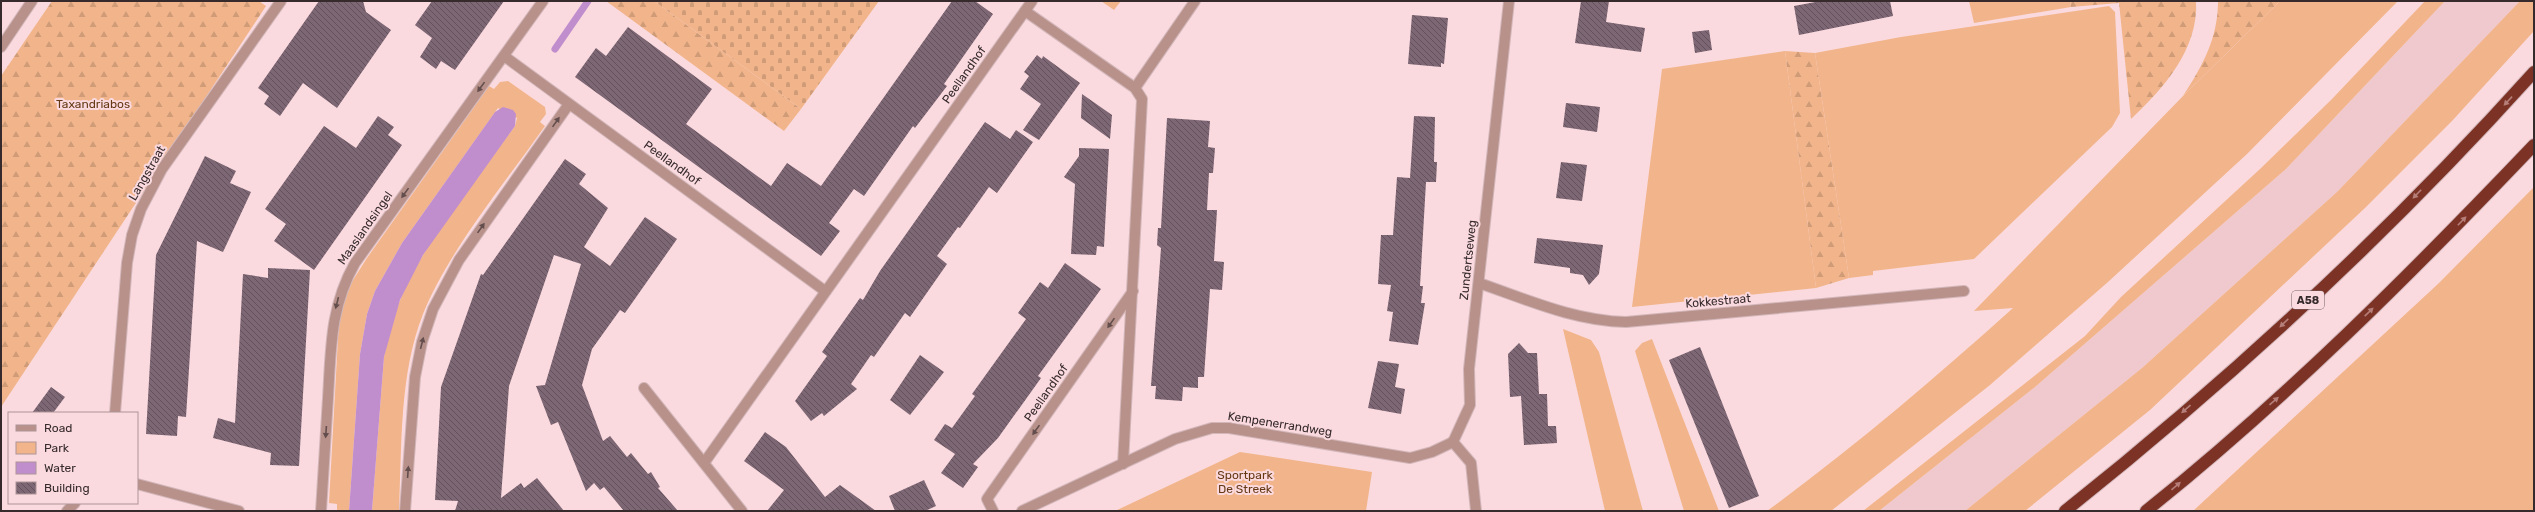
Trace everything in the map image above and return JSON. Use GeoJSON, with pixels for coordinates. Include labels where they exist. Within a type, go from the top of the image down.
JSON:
{"type":"FeatureCollection","features":[{"type":"Feature","properties":{"kind":"highway","name":"A58"},"geometry":{"type":"LineString","coordinates":[[2065,511],[2122,466],[2260,345],[2395,217],[2534,72]]}},
{"type":"Feature","properties":{"kind":"highway"},"geometry":{"type":"LineString","coordinates":[[2146,511],[2295,383],[2440,243],[2534,145]]}},
{"type":"Feature","properties":{"kind":"street"},"geometry":{"type":"LineString","coordinates":[[1,46],[32,1]]}},
{"type":"Feature","properties":{"kind":"street","name":"Langstraat"},"geometry":{"type":"LineString","coordinates":[[115,412],[127,263],[132,235],[141,209],[162,169],[281,1]]}},
{"type":"Feature","properties":{"kind":"street","name":"Maaslandsingel"},"geometry":{"type":"LineString","coordinates":[[321,511],[333,325],[339,294],[355,263],[543,1]]}},
{"type":"Feature","properties":{"kind":"street","name":"Peellandhof"},"geometry":{"type":"LineString","coordinates":[[704,463],[1032,1]]}},
{"type":"Feature","properties":{"kind":"street"},"geometry":{"type":"LineString","coordinates":[[1135,88],[1195,1]]}},
{"type":"Feature","properties":{"kind":"street","name":"Zundertseweg"},"geometry":{"type":"LineString","coordinates":[[1453,442],[1470,404],[1469,369],[1509,1]]}},
{"type":"Feature","properties":{"kind":"street"},"geometry":{"type":"LineString","coordinates":[[1025,11],[1135,88],[1142,99],[1143,110],[1123,464]]}},
{"type":"Feature","properties":{"kind":"street","name":"Peellandhof"},"geometry":{"type":"LineString","coordinates":[[504,56],[825,291]]}},
{"type":"Feature","properties":{"kind":"street"},"geometry":{"type":"LineString","coordinates":[[405,511],[415,377],[422,342],[433,309],[459,260],[570,104]]}},
{"type":"Feature","properties":{"kind":"street","name":"Kokkestraat"},"geometry":{"type":"LineString","coordinates":[[1479,283],[1574,316],[1600,322],[1626,322],[1964,291]]}},
{"type":"Feature","properties":{"kind":"street","name":"Peellandhof"},"geometry":{"type":"LineString","coordinates":[[993,511],[987,499],[1133,291]]}},
{"type":"Feature","properties":{"kind":"street"},"geometry":{"type":"LineString","coordinates":[[644,388],[742,511]]}},
{"type":"Feature","properties":{"kind":"street","name":"Kempenerrandweg"},"geometry":{"type":"LineString","coordinates":[[1022,511],[1176,439],[1212,428],[1228,428],[1410,458],[1432,452],[1453,442]]}},
{"type":"Feature","properties":{"kind":"street"},"geometry":{"type":"LineString","coordinates":[[1453,442],[1472,463],[1476,511]]}},
{"type":"Feature","properties":{"kind":"street"},"geometry":{"type":"LineString","coordinates":[[138,484],[239,511]]}},
{"type":"Feature","properties":{"kind":"shaded area"},"geometry":{"type":"Polygon","coordinates":[[[2445,1],[2520,1],[2338,191],[2142,368],[1965,511],[1879,511],[2035,387],[2286,169],[2445,1]]]}},
{"type":"Feature","properties":{"kind":"green space","name":"Taxandriabos"},"geometry":{"type":"Polygon","coordinates":[[[52,1],[259,1],[266,6],[1,407],[1,76],[52,1]]]}},
{"type":"Feature","properties":{"kind":"green space"},"geometry":{"type":"Polygon","coordinates":[[[606,1],[654,1],[801,109],[784,131],[606,1]]]}},
{"type":"Feature","properties":{"kind":"green space"},"geometry":{"type":"Polygon","coordinates":[[[654,1],[879,1],[801,109],[654,1]]]}},
{"type":"Feature","properties":{"kind":"green space"},"geometry":{"type":"Polygon","coordinates":[[[1101,1],[1121,1],[1114,10],[1101,1]]]}},
{"type":"Feature","properties":{"kind":"green space"},"geometry":{"type":"Polygon","coordinates":[[[1969,1],[2070,1],[2071,7],[1974,23],[1969,1]]]}},
{"type":"Feature","properties":{"kind":"green space"},"geometry":{"type":"Polygon","coordinates":[[[2070,1],[2196,1],[2192,35],[2177,67],[2155,95],[2131,119],[2119,3],[2071,7],[2070,1]]]}},
{"type":"Feature","properties":{"kind":"green space"},"geometry":{"type":"Polygon","coordinates":[[[2218,1],[2280,1],[2183,96],[2208,51],[2215,27],[2218,1]]]}},
{"type":"Feature","properties":{"kind":"green space"},"geometry":{"type":"Polygon","coordinates":[[[2280,1],[2398,1],[2247,154],[2108,282],[1990,385],[1831,511],[1767,511],[1831,463],[1893,412],[2013,308],[1974,311],[2183,96],[2280,1]]]}},
{"type":"Feature","properties":{"kind":"green space"},"geometry":{"type":"Polygon","coordinates":[[[2425,1],[2445,1],[2286,169],[2035,387],[1879,511],[1863,511],[2085,336],[2121,297],[2260,169],[2332,99],[2425,1]]]}},
{"type":"Feature","properties":{"kind":"green space"},"geometry":{"type":"Polygon","coordinates":[[[2520,1],[2534,1],[2534,31],[2452,121],[2366,207],[2150,410],[2025,511],[1965,511],[2142,368],[2338,191],[2520,1]]]}},
{"type":"Feature","properties":{"kind":"green space"},"geometry":{"type":"Polygon","coordinates":[[[2109,6],[2115,12],[2120,113],[2112,127],[1974,259],[1873,271],[1873,275],[1849,278],[1815,53],[1901,37],[2109,6]]]}},
{"type":"Feature","properties":{"kind":"green space"},"geometry":{"type":"Polygon","coordinates":[[[1785,51],[1816,288],[1632,307],[1662,69],[1785,51]]]}},
{"type":"Feature","properties":{"kind":"green space"},"geometry":{"type":"Polygon","coordinates":[[[1785,51],[1815,53],[1849,278],[1816,288],[1785,51]]]}},
{"type":"Feature","properties":{"kind":"green space"},"geometry":{"type":"Polygon","coordinates":[[[508,81],[545,107],[546,114],[540,122],[545,126],[462,241],[434,290],[423,314],[415,337],[406,386],[403,411],[399,511],[372,511],[384,357],[389,335],[401,298],[424,253],[453,209],[515,126],[517,118],[498,108],[402,243],[375,291],[367,314],[360,354],[349,511],[337,511],[337,504],[329,503],[339,320],[348,288],[367,258],[489,86],[494,89],[500,82],[508,81]]]}},
{"type":"Feature","properties":{"kind":"green space"},"geometry":{"type":"Polygon","coordinates":[[[2534,187],[2534,511],[2193,511],[2439,283],[2534,187]]]}},
{"type":"Feature","properties":{"kind":"green space"},"geometry":{"type":"Polygon","coordinates":[[[1563,329],[1591,340],[1599,352],[1643,511],[1605,511],[1563,329]]]}},
{"type":"Feature","properties":{"kind":"green space"},"geometry":{"type":"Polygon","coordinates":[[[1652,339],[1719,511],[1684,511],[1635,351],[1642,343],[1652,339]]]}},
{"type":"Feature","properties":{"kind":"green space","name":"Sportpark De Streek"},"geometry":{"type":"Polygon","coordinates":[[[1240,452],[1372,472],[1366,511],[1115,511],[1240,452]]]}},
{"type":"Feature","properties":{"kind":"water"},"geometry":{"type":"Polygon","coordinates":[[[503,107],[513,110],[516,114],[515,126],[423,255],[400,300],[384,357],[372,511],[349,511],[360,354],[367,314],[375,291],[402,243],[495,112],[503,107]]]}},
{"type":"Feature","properties":{"kind":"building"},"geometry":{"type":"Polygon","coordinates":[[[319,1],[363,1],[366,12],[391,30],[337,108],[303,83],[280,116],[264,104],[269,96],[258,88],[319,1]]]}},
{"type":"Feature","properties":{"kind":"building"},"geometry":{"type":"Polygon","coordinates":[[[432,1],[504,1],[455,70],[441,61],[436,69],[420,57],[432,38],[415,25],[432,1]]]}},
{"type":"Feature","properties":{"kind":"building"},"geometry":{"type":"Polygon","coordinates":[[[952,1],[975,1],[993,14],[944,84],[947,86],[915,128],[913,126],[864,196],[854,189],[829,223],[840,231],[821,256],[575,77],[596,48],[606,56],[628,27],[712,89],[686,124],[771,186],[787,163],[821,186],[952,1]]]}},
{"type":"Feature","properties":{"kind":"building"},"geometry":{"type":"Polygon","coordinates":[[[1581,1],[1609,1],[1606,22],[1645,28],[1641,52],[1575,43],[1581,1]]]}},
{"type":"Feature","properties":{"kind":"building"},"geometry":{"type":"Polygon","coordinates":[[[1821,1],[1890,1],[1893,16],[1799,35],[1794,6],[1821,1]]]}},
{"type":"Feature","properties":{"kind":"building"},"geometry":{"type":"Polygon","coordinates":[[[1412,15],[1448,18],[1444,64],[1441,63],[1441,67],[1408,64],[1412,15]]]}},
{"type":"Feature","properties":{"kind":"building"},"geometry":{"type":"Polygon","coordinates":[[[1709,30],[1712,50],[1695,53],[1692,32],[1709,30]]]}},
{"type":"Feature","properties":{"kind":"building"},"geometry":{"type":"Polygon","coordinates":[[[1037,55],[1042,59],[1043,56],[1080,83],[1039,140],[1023,130],[1041,104],[1020,89],[1029,76],[1024,72],[1037,55]]]}},
{"type":"Feature","properties":{"kind":"building"},"geometry":{"type":"Polygon","coordinates":[[[1082,94],[1112,115],[1110,139],[1081,118],[1082,94]]]}},
{"type":"Feature","properties":{"kind":"building"},"geometry":{"type":"Polygon","coordinates":[[[1566,103],[1600,107],[1597,132],[1563,127],[1566,103]]]}},
{"type":"Feature","properties":{"kind":"building"},"geometry":{"type":"Polygon","coordinates":[[[378,116],[394,127],[388,135],[402,145],[314,270],[274,241],[286,224],[265,209],[324,126],[356,148],[378,116]]]}},
{"type":"Feature","properties":{"kind":"building"},"geometry":{"type":"Polygon","coordinates":[[[1414,116],[1435,117],[1434,162],[1437,162],[1436,182],[1426,182],[1420,286],[1423,286],[1421,303],[1425,303],[1418,345],[1389,341],[1393,312],[1387,311],[1391,285],[1378,284],[1381,235],[1393,235],[1397,177],[1410,178],[1414,116]]]}},
{"type":"Feature","properties":{"kind":"building"},"geometry":{"type":"Polygon","coordinates":[[[1167,118],[1210,121],[1208,147],[1215,148],[1213,173],[1209,173],[1207,210],[1217,210],[1214,261],[1224,262],[1222,290],[1210,289],[1204,377],[1198,377],[1198,388],[1183,387],[1182,401],[1155,399],[1156,386],[1151,386],[1161,248],[1157,245],[1158,228],[1161,228],[1167,118]]]}},
{"type":"Feature","properties":{"kind":"building"},"geometry":{"type":"Polygon","coordinates":[[[985,122],[1010,139],[1016,130],[1033,142],[997,193],[989,187],[960,228],[958,227],[937,256],[947,264],[910,317],[905,313],[874,357],[871,355],[851,384],[857,389],[824,416],[822,413],[811,421],[795,401],[827,356],[822,352],[860,298],[863,300],[880,271],[985,122]]]}},
{"type":"Feature","properties":{"kind":"building"},"geometry":{"type":"Polygon","coordinates":[[[1079,148],[1109,149],[1104,247],[1097,246],[1096,255],[1071,254],[1075,184],[1064,177],[1079,156],[1079,148]]]}},
{"type":"Feature","properties":{"kind":"building"},"geometry":{"type":"Polygon","coordinates":[[[205,156],[236,171],[230,183],[251,192],[223,252],[197,241],[186,417],[178,416],[177,436],[146,434],[156,255],[205,156]]]}},
{"type":"Feature","properties":{"kind":"building"},"geometry":{"type":"Polygon","coordinates":[[[565,159],[586,174],[579,184],[608,208],[584,247],[610,266],[645,217],[677,239],[625,313],[620,310],[592,349],[582,385],[603,441],[610,436],[627,457],[631,453],[648,474],[651,472],[660,487],[658,488],[678,511],[624,511],[604,487],[600,490],[594,483],[586,491],[558,422],[551,425],[536,386],[545,385],[581,264],[554,255],[509,386],[501,498],[521,483],[524,488],[537,478],[564,511],[455,511],[458,501],[435,500],[441,387],[481,274],[483,275],[565,159]]]}},
{"type":"Feature","properties":{"kind":"building"},"geometry":{"type":"Polygon","coordinates":[[[1561,162],[1587,165],[1582,201],[1556,198],[1561,162]]]}},
{"type":"Feature","properties":{"kind":"building"},"geometry":{"type":"Polygon","coordinates":[[[1537,238],[1603,245],[1599,274],[1589,285],[1583,275],[1570,273],[1570,268],[1534,263],[1537,238]]]}},
{"type":"Feature","properties":{"kind":"building"},"geometry":{"type":"Polygon","coordinates":[[[1065,263],[1101,289],[1038,376],[1041,378],[998,438],[973,464],[978,467],[963,488],[941,473],[955,454],[934,440],[945,424],[952,428],[975,396],[972,394],[1026,319],[1018,313],[1040,282],[1048,288],[1065,263]]]}},
{"type":"Feature","properties":{"kind":"building"},"geometry":{"type":"Polygon","coordinates":[[[268,268],[310,270],[299,466],[270,465],[271,453],[213,438],[218,418],[235,423],[243,274],[268,278],[268,268]]]}},
{"type":"Feature","properties":{"kind":"building"},"geometry":{"type":"Polygon","coordinates":[[[1519,343],[1528,353],[1537,353],[1539,394],[1547,394],[1548,426],[1556,426],[1557,443],[1524,445],[1521,396],[1510,397],[1508,354],[1519,343]]]}},
{"type":"Feature","properties":{"kind":"building"},"geometry":{"type":"Polygon","coordinates":[[[1700,347],[1759,496],[1729,508],[1669,360],[1700,347]]]}},
{"type":"Feature","properties":{"kind":"building"},"geometry":{"type":"Polygon","coordinates":[[[920,355],[944,372],[910,415],[890,400],[920,355]]]}},
{"type":"Feature","properties":{"kind":"building"},"geometry":{"type":"Polygon","coordinates":[[[1378,361],[1399,364],[1395,387],[1405,389],[1401,414],[1368,408],[1378,361]]]}},
{"type":"Feature","properties":{"kind":"building"},"geometry":{"type":"Polygon","coordinates":[[[51,387],[65,397],[54,412],[33,412],[51,387]]]}},
{"type":"Feature","properties":{"kind":"building"},"geometry":{"type":"Polygon","coordinates":[[[765,432],[786,447],[825,497],[840,485],[876,511],[767,511],[784,490],[744,461],[765,432]]]}},
{"type":"Feature","properties":{"kind":"building"},"geometry":{"type":"Polygon","coordinates":[[[924,480],[936,506],[925,511],[895,511],[889,496],[924,480]]]}},
{"type":"Feature","properties":{"kind":"waterway"},"geometry":{"type":"LineString","coordinates":[[555,49],[588,1]]}}]}
